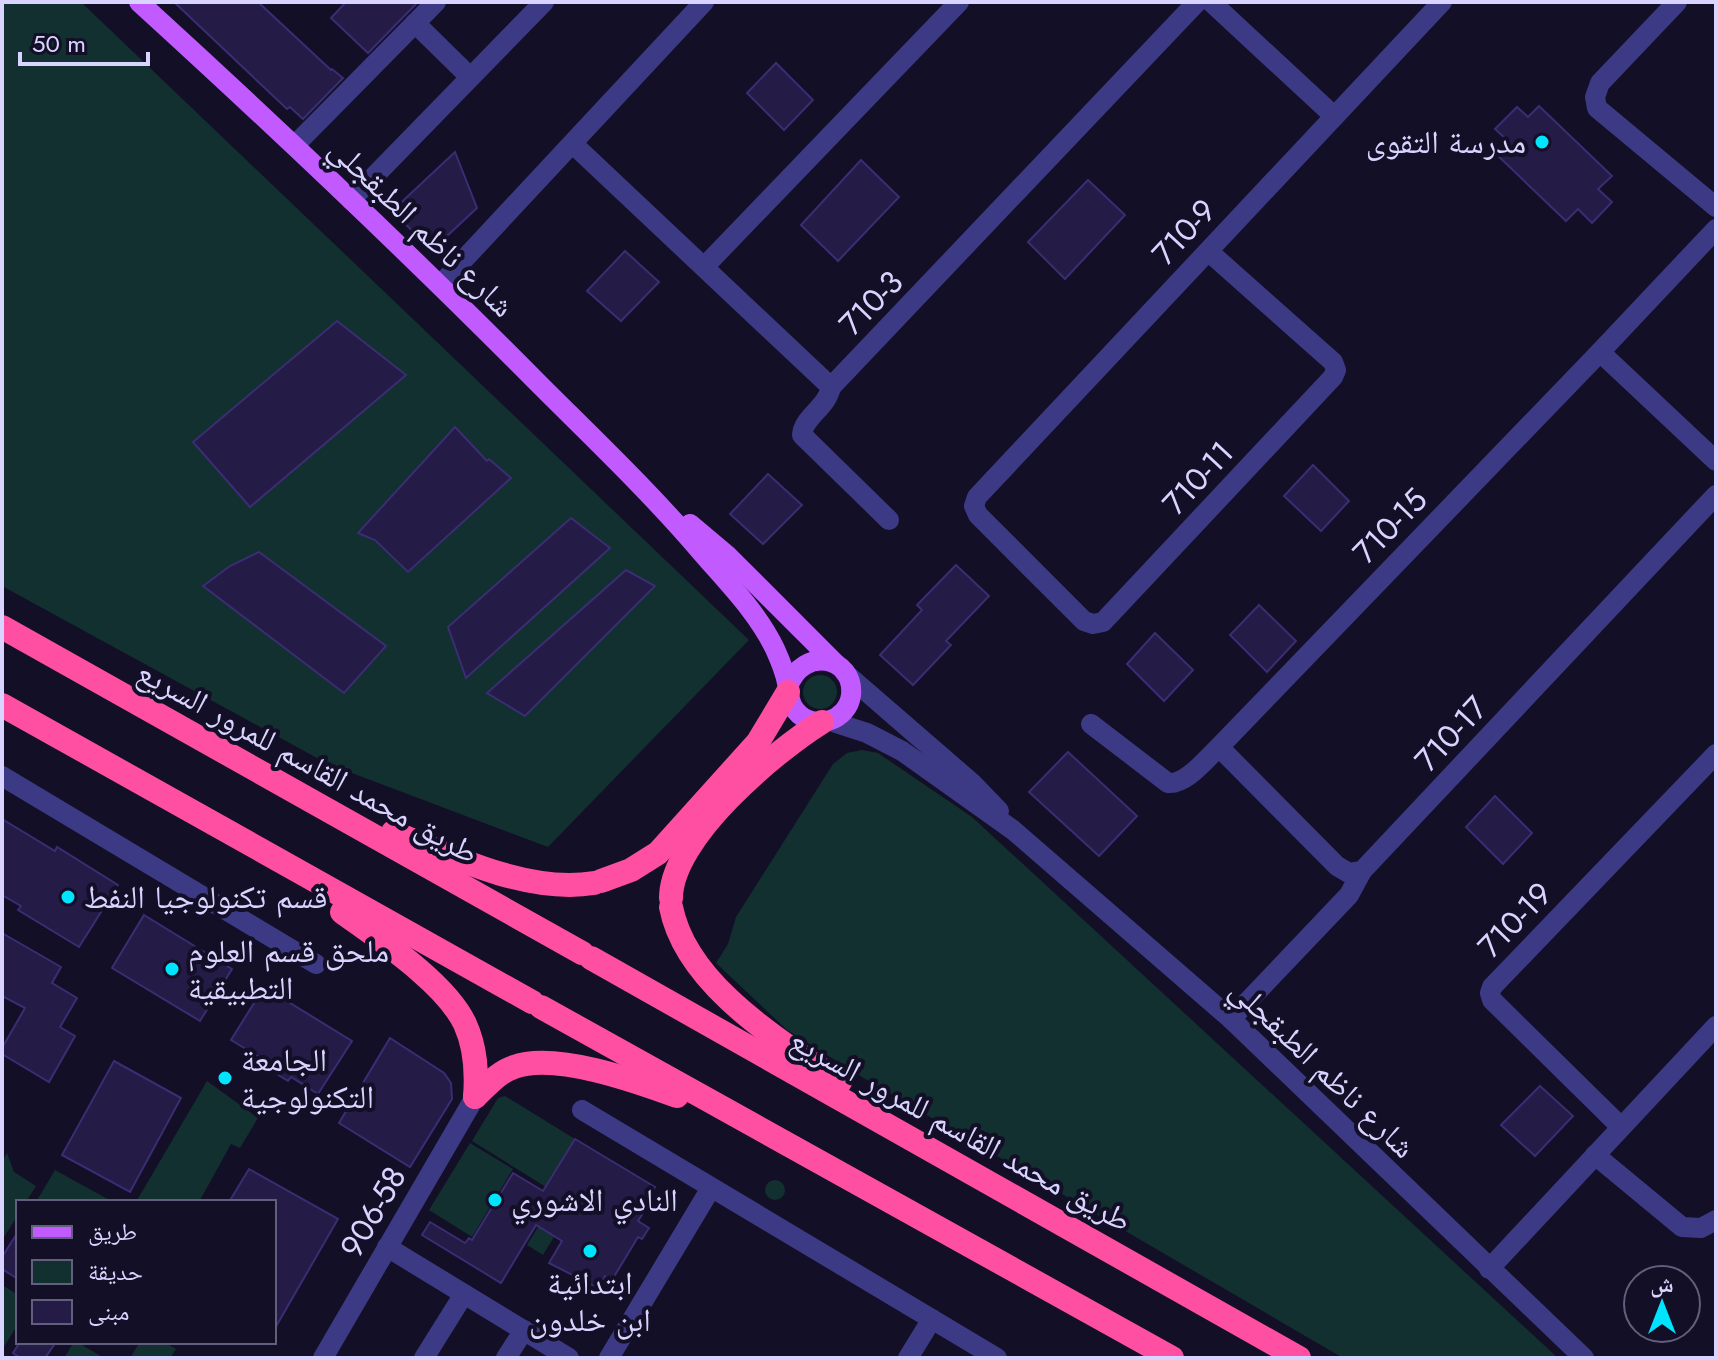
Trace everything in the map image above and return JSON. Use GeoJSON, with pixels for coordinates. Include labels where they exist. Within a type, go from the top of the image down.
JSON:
{"type":"FeatureCollection","features":[{"type":"Feature","properties":{"kind":"highway","name":"طريق محمد القاسم للمرور السريع"},"geometry":{"type":"LineString","coordinates":[[2,627],[1299,1358]]}},
{"type":"Feature","properties":{"kind":"highway"},"geometry":{"type":"LineString","coordinates":[[289,788],[476,865],[552,885],[598,882],[631,870],[658,853],[758,742],[780,709],[788,689]]}},
{"type":"Feature","properties":{"kind":"highway"},"geometry":{"type":"LineString","coordinates":[[2,705],[1172,1358]]}},
{"type":"Feature","properties":{"kind":"highway"},"geometry":{"type":"LineString","coordinates":[[826,722],[788,745],[756,771],[690,843],[674,871],[671,902],[674,926],[682,943],[712,981],[744,1013],[779,1041],[971,1171]]}},
{"type":"Feature","properties":{"kind":"highway"},"geometry":{"type":"LineString","coordinates":[[253,846],[399,953],[457,1010],[470,1039],[477,1070],[475,1097]]}},
{"type":"Feature","properties":{"kind":"highway"},"geometry":{"type":"LineString","coordinates":[[475,1097],[513,1067],[551,1062],[646,1084],[773,1135]]}},
{"type":"Feature","properties":{"kind":"main road","name":"شارع ناظم الطبقجلي"},"geometry":{"type":"LineString","coordinates":[[139,2],[441,284],[656,502],[753,612],[774,648],[788,689]]}},
{"type":"Feature","properties":{"kind":"main road","name":"شارع ناظم الطبقجلي"},"geometry":{"type":"LineString","coordinates":[[656,502],[694,527],[728,556],[840,668]]}},
{"type":"Feature","properties":{"kind":"main road"},"geometry":{"type":"LineString","coordinates":[[824,660],[840,668],[850,683],[851,695],[840,715],[826,722],[812,722],[795,711],[788,689],[792,675],[801,666],[824,660]]}},
{"type":"Feature","properties":{"kind":"street"},"geometry":{"type":"LineString","coordinates":[[295,145],[436,2]]}},
{"type":"Feature","properties":{"kind":"street"},"geometry":{"type":"LineString","coordinates":[[351,200],[544,2]]}},
{"type":"Feature","properties":{"kind":"street"},"geometry":{"type":"LineString","coordinates":[[441,284],[704,2]]}},
{"type":"Feature","properties":{"kind":"street"},"geometry":{"type":"LineString","coordinates":[[704,267],[959,2]]}},
{"type":"Feature","properties":{"kind":"street","name":"710-3"},"geometry":{"type":"LineString","coordinates":[[889,520],[802,435],[804,424],[827,402],[831,387],[1197,2]]}},
{"type":"Feature","properties":{"kind":"street"},"geometry":{"type":"LineString","coordinates":[[1211,2],[1334,116]]}},
{"type":"Feature","properties":{"kind":"street","name":"710-9"},"geometry":{"type":"LineString","coordinates":[[974,506],[977,497],[1442,2]]}},
{"type":"Feature","properties":{"kind":"street"},"geometry":{"type":"LineString","coordinates":[[1677,2],[1600,83],[1595,97],[1597,108],[1716,207]]}},
{"type":"Feature","properties":{"kind":"street"},"geometry":{"type":"LineString","coordinates":[[415,23],[470,77]]}},
{"type":"Feature","properties":{"kind":"street"},"geometry":{"type":"LineString","coordinates":[[573,144],[831,387]]}},
{"type":"Feature","properties":{"kind":"street","name":"710-15"},"geometry":{"type":"LineString","coordinates":[[1091,724],[1171,784],[1183,779],[1219,747],[1716,229]]}},
{"type":"Feature","properties":{"kind":"street","name":"710-11"},"geometry":{"type":"LineString","coordinates":[[974,506],[978,515],[1084,621],[1093,624],[1103,622],[1333,377],[1336,370],[1333,362],[1208,251]]}},
{"type":"Feature","properties":{"kind":"street"},"geometry":{"type":"LineString","coordinates":[[1600,352],[1716,461]]}},
{"type":"Feature","properties":{"kind":"street","name":"710-17"},"geometry":{"type":"LineString","coordinates":[[1231,1019],[1349,895],[1362,871],[1716,495]]}},
{"type":"Feature","properties":{"kind":"street"},"geometry":{"type":"LineString","coordinates":[[840,668],[972,783],[1013,830]]}},
{"type":"Feature","properties":{"kind":"street"},"geometry":{"type":"LineString","coordinates":[[826,722],[867,733],[902,751],[1013,830]]}},
{"type":"Feature","properties":{"kind":"street"},"geometry":{"type":"LineString","coordinates":[[1219,747],[1337,866],[1349,873],[1362,871]]}},
{"type":"Feature","properties":{"kind":"street","name":"710-19"},"geometry":{"type":"LineString","coordinates":[[1621,1127],[1492,1000],[1490,993],[1492,987],[1716,754]]}},
{"type":"Feature","properties":{"kind":"street"},"geometry":{"type":"LineString","coordinates":[[2,776],[316,964]]}},
{"type":"Feature","properties":{"kind":"street","name":"شارع ناظم الطبقجلي"},"geometry":{"type":"LineString","coordinates":[[1013,830],[1231,1019],[1584,1358]]}},
{"type":"Feature","properties":{"kind":"street"},"geometry":{"type":"LineString","coordinates":[[1489,1269],[1716,1026]]}},
{"type":"Feature","properties":{"kind":"street","name":"906-58"},"geometry":{"type":"LineString","coordinates":[[323,1358],[475,1097]]}},
{"type":"Feature","properties":{"kind":"street"},"geometry":{"type":"LineString","coordinates":[[582,1110],[997,1358]]}},
{"type":"Feature","properties":{"kind":"street"},"geometry":{"type":"LineString","coordinates":[[1595,1155],[1682,1227],[1701,1228],[1716,1220]]}},
{"type":"Feature","properties":{"kind":"street"},"geometry":{"type":"LineString","coordinates":[[609,1358],[711,1188]]}},
{"type":"Feature","properties":{"kind":"street"},"geometry":{"type":"LineString","coordinates":[[387,1247],[569,1358]]}},
{"type":"Feature","properties":{"kind":"street"},"geometry":{"type":"LineString","coordinates":[[424,1358],[464,1294]]}},
{"type":"Feature","properties":{"kind":"street"},"geometry":{"type":"LineString","coordinates":[[908,1358],[932,1319]]}},
{"type":"Feature","properties":{"kind":"street"},"geometry":{"type":"LineString","coordinates":[[506,1358],[524,1330]]}},
{"type":"Feature","properties":{"kind":"green space"},"geometry":{"type":"Polygon","coordinates":[[[2,2],[81,2],[749,640],[548,847],[328,764],[2,586],[2,2]]]}},
{"type":"Feature","properties":{"kind":"green space"},"geometry":{"type":"Polygon","coordinates":[[[820,675],[832,680],[837,692],[832,704],[820,709],[808,704],[803,692],[808,680],[820,675]]]}},
{"type":"Feature","properties":{"kind":"green space"},"geometry":{"type":"Polygon","coordinates":[[[862,750],[878,753],[972,817],[1558,1358],[1343,1358],[870,1082],[787,1030],[716,963],[728,944],[736,917],[833,764],[847,753],[862,750]]]}},
{"type":"Feature","properties":{"kind":"green space"},"geometry":{"type":"Polygon","coordinates":[[[207,1081],[258,1118],[240,1148],[231,1144],[200,1200],[137,1200],[207,1081]]]}},
{"type":"Feature","properties":{"kind":"green space"},"geometry":{"type":"Polygon","coordinates":[[[505,1096],[575,1139],[546,1187],[472,1141],[498,1098],[505,1096]]]}},
{"type":"Feature","properties":{"kind":"green space"},"geometry":{"type":"Polygon","coordinates":[[[470,1143],[513,1169],[472,1237],[429,1210],[470,1143]]]}},
{"type":"Feature","properties":{"kind":"green space"},"geometry":{"type":"Polygon","coordinates":[[[7,1153],[14,1172],[36,1186],[27,1200],[16,1200],[16,1218],[2,1240],[2,1161],[7,1153]]]}},
{"type":"Feature","properties":{"kind":"green space"},"geometry":{"type":"Polygon","coordinates":[[[574,1169],[589,1179],[543,1255],[527,1245],[574,1169]]]}},
{"type":"Feature","properties":{"kind":"green space"},"geometry":{"type":"Polygon","coordinates":[[[55,1170],[109,1200],[37,1200],[55,1170]]]}},
{"type":"Feature","properties":{"kind":"green space"},"geometry":{"type":"Polygon","coordinates":[[[775,1180],[782,1183],[785,1190],[782,1197],[775,1200],[768,1197],[765,1190],[768,1183],[775,1180]]]}},
{"type":"Feature","properties":{"kind":"green space"},"geometry":{"type":"Polygon","coordinates":[[[2,1285],[16,1294],[16,1327],[2,1350],[2,1285]]]}},
{"type":"Feature","properties":{"kind":"green space"},"geometry":{"type":"Polygon","coordinates":[[[73,1344],[80,1344],[104,1358],[64,1358],[73,1344]]]}},
{"type":"Feature","properties":{"kind":"green space"},"geometry":{"type":"Polygon","coordinates":[[[139,1344],[167,1344],[176,1349],[170,1358],[130,1358],[139,1344]]]}},
{"type":"Feature","properties":{"kind":"building"},"geometry":{"type":"Polygon","coordinates":[[[174,2],[258,2],[343,78],[303,119],[290,107],[287,109],[174,2]]]}},
{"type":"Feature","properties":{"kind":"building"},"geometry":{"type":"Polygon","coordinates":[[[346,2],[418,2],[368,53],[331,18],[346,2]]]}},
{"type":"Feature","properties":{"kind":"building"},"geometry":{"type":"Polygon","coordinates":[[[776,63],[813,100],[784,130],[747,93],[776,63]]]}},
{"type":"Feature","properties":{"kind":"building"},"geometry":{"type":"Polygon","coordinates":[[[1539,106],[1612,176],[1598,189],[1612,202],[1592,223],[1578,209],[1566,221],[1495,153],[1507,140],[1495,129],[1517,107],[1528,117],[1539,106]]]}},
{"type":"Feature","properties":{"kind":"building"},"geometry":{"type":"Polygon","coordinates":[[[455,152],[477,208],[432,250],[392,211],[455,152]]]}},
{"type":"Feature","properties":{"kind":"building"},"geometry":{"type":"Polygon","coordinates":[[[861,160],[899,197],[838,261],[801,225],[861,160]]]}},
{"type":"Feature","properties":{"kind":"building"},"geometry":{"type":"Polygon","coordinates":[[[1088,180],[1125,215],[1065,279],[1028,242],[1088,180]]]}},
{"type":"Feature","properties":{"kind":"building"},"geometry":{"type":"Polygon","coordinates":[[[625,251],[659,282],[621,321],[587,291],[625,251]]]}},
{"type":"Feature","properties":{"kind":"building"},"geometry":{"type":"Polygon","coordinates":[[[337,321],[406,375],[250,507],[193,442],[337,321]]]}},
{"type":"Feature","properties":{"kind":"building"},"geometry":{"type":"Polygon","coordinates":[[[455,427],[487,461],[489,459],[511,478],[408,572],[375,540],[358,533],[455,427]]]}},
{"type":"Feature","properties":{"kind":"building"},"geometry":{"type":"Polygon","coordinates":[[[1313,465],[1349,501],[1321,531],[1284,496],[1313,465]]]}},
{"type":"Feature","properties":{"kind":"building"},"geometry":{"type":"Polygon","coordinates":[[[768,474],[802,505],[763,544],[730,514],[768,474]]]}},
{"type":"Feature","properties":{"kind":"building"},"geometry":{"type":"Polygon","coordinates":[[[571,518],[610,548],[466,678],[448,627],[571,518]]]}},
{"type":"Feature","properties":{"kind":"building"},"geometry":{"type":"Polygon","coordinates":[[[259,552],[386,646],[344,693],[203,586],[230,566],[259,552]]]}},
{"type":"Feature","properties":{"kind":"building"},"geometry":{"type":"Polygon","coordinates":[[[956,565],[989,596],[946,641],[951,645],[913,685],[880,655],[922,610],[917,605],[956,565]]]}},
{"type":"Feature","properties":{"kind":"building"},"geometry":{"type":"Polygon","coordinates":[[[626,570],[655,586],[525,716],[487,693],[626,570]]]}},
{"type":"Feature","properties":{"kind":"building"},"geometry":{"type":"Polygon","coordinates":[[[1259,605],[1296,641],[1267,672],[1230,635],[1259,605]]]}},
{"type":"Feature","properties":{"kind":"building"},"geometry":{"type":"Polygon","coordinates":[[[1155,633],[1193,670],[1164,701],[1127,664],[1155,633]]]}},
{"type":"Feature","properties":{"kind":"building"},"geometry":{"type":"Polygon","coordinates":[[[1068,752],[1137,816],[1099,856],[1029,792],[1068,752]]]}},
{"type":"Feature","properties":{"kind":"building"},"geometry":{"type":"Polygon","coordinates":[[[1495,796],[1532,833],[1503,864],[1466,827],[1495,796]]]}},
{"type":"Feature","properties":{"kind":"building","name":"قسم تكنولوجيا النفط"},"geometry":{"type":"Polygon","coordinates":[[[2,819],[55,851],[57,847],[118,885],[79,947],[18,910],[21,906],[2,895],[2,819]]]}},
{"type":"Feature","properties":{"kind":"building","name":"ملحق قسم العلوم التطبيقية"},"geometry":{"type":"Polygon","coordinates":[[[144,915],[232,969],[200,1021],[112,968],[144,915]]]}},
{"type":"Feature","properties":{"kind":"building"},"geometry":{"type":"Polygon","coordinates":[[[2,933],[61,967],[52,983],[77,998],[60,1027],[75,1036],[49,1082],[2,1054],[2,1048],[25,1008],[2,996],[2,933]]]}},
{"type":"Feature","properties":{"kind":"building"},"geometry":{"type":"Polygon","coordinates":[[[264,987],[352,1041],[318,1094],[291,1077],[288,1081],[256,1061],[259,1057],[231,1040],[264,987]]]}},
{"type":"Feature","properties":{"kind":"building"},"geometry":{"type":"Polygon","coordinates":[[[390,1038],[444,1073],[451,1083],[452,1099],[410,1167],[339,1123],[390,1038]]]}},
{"type":"Feature","properties":{"kind":"building"},"geometry":{"type":"Polygon","coordinates":[[[114,1061],[181,1098],[130,1192],[62,1155],[114,1061]]]}},
{"type":"Feature","properties":{"kind":"building"},"geometry":{"type":"Polygon","coordinates":[[[1540,1086],[1573,1116],[1535,1156],[1501,1125],[1540,1086]]]}},
{"type":"Feature","properties":{"kind":"building"},"geometry":{"type":"Polygon","coordinates":[[[575,1139],[655,1187],[638,1221],[649,1228],[642,1239],[638,1237],[612,1280],[605,1276],[598,1288],[549,1263],[562,1241],[536,1225],[501,1283],[422,1235],[430,1222],[465,1243],[469,1238],[472,1240],[513,1173],[543,1191],[575,1139]]]}},
{"type":"Feature","properties":{"kind":"building"},"geometry":{"type":"Polygon","coordinates":[[[249,1169],[338,1219],[276,1327],[276,1200],[230,1200],[249,1169]]]}},
{"type":"Feature","properties":{"kind":"building"},"geometry":{"type":"Polygon","coordinates":[[[16,1235],[16,1278],[2,1269],[2,1257],[16,1235]]]}},
{"type":"Feature","properties":{"kind":"building"},"geometry":{"type":"Polygon","coordinates":[[[19,1344],[55,1344],[45,1358],[20,1358],[13,1353],[19,1344]]]}},
{"type":"Feature","properties":{"kind":"place","name":"مدرسة التقوى"},"geometry":{"type":"Point","coordinates":[1542,142]}},
{"type":"Feature","properties":{"kind":"place","name":"قسم تكنولوجيا النفط"},"geometry":{"type":"Point","coordinates":[68,897]}},
{"type":"Feature","properties":{"kind":"place","name":"ملحق قسم العلوم التطبيقية"},"geometry":{"type":"Point","coordinates":[172,969]}},
{"type":"Feature","properties":{"kind":"place","name":"الجامعة التكنولوجية"},"geometry":{"type":"Point","coordinates":[225,1078]}},
{"type":"Feature","properties":{"kind":"place","name":"النادي الاشوري"},"geometry":{"type":"Point","coordinates":[495,1200]}},
{"type":"Feature","properties":{"kind":"place","name":"ابتدائية ابن خلدون"},"geometry":{"type":"Point","coordinates":[590,1251]}}]}
